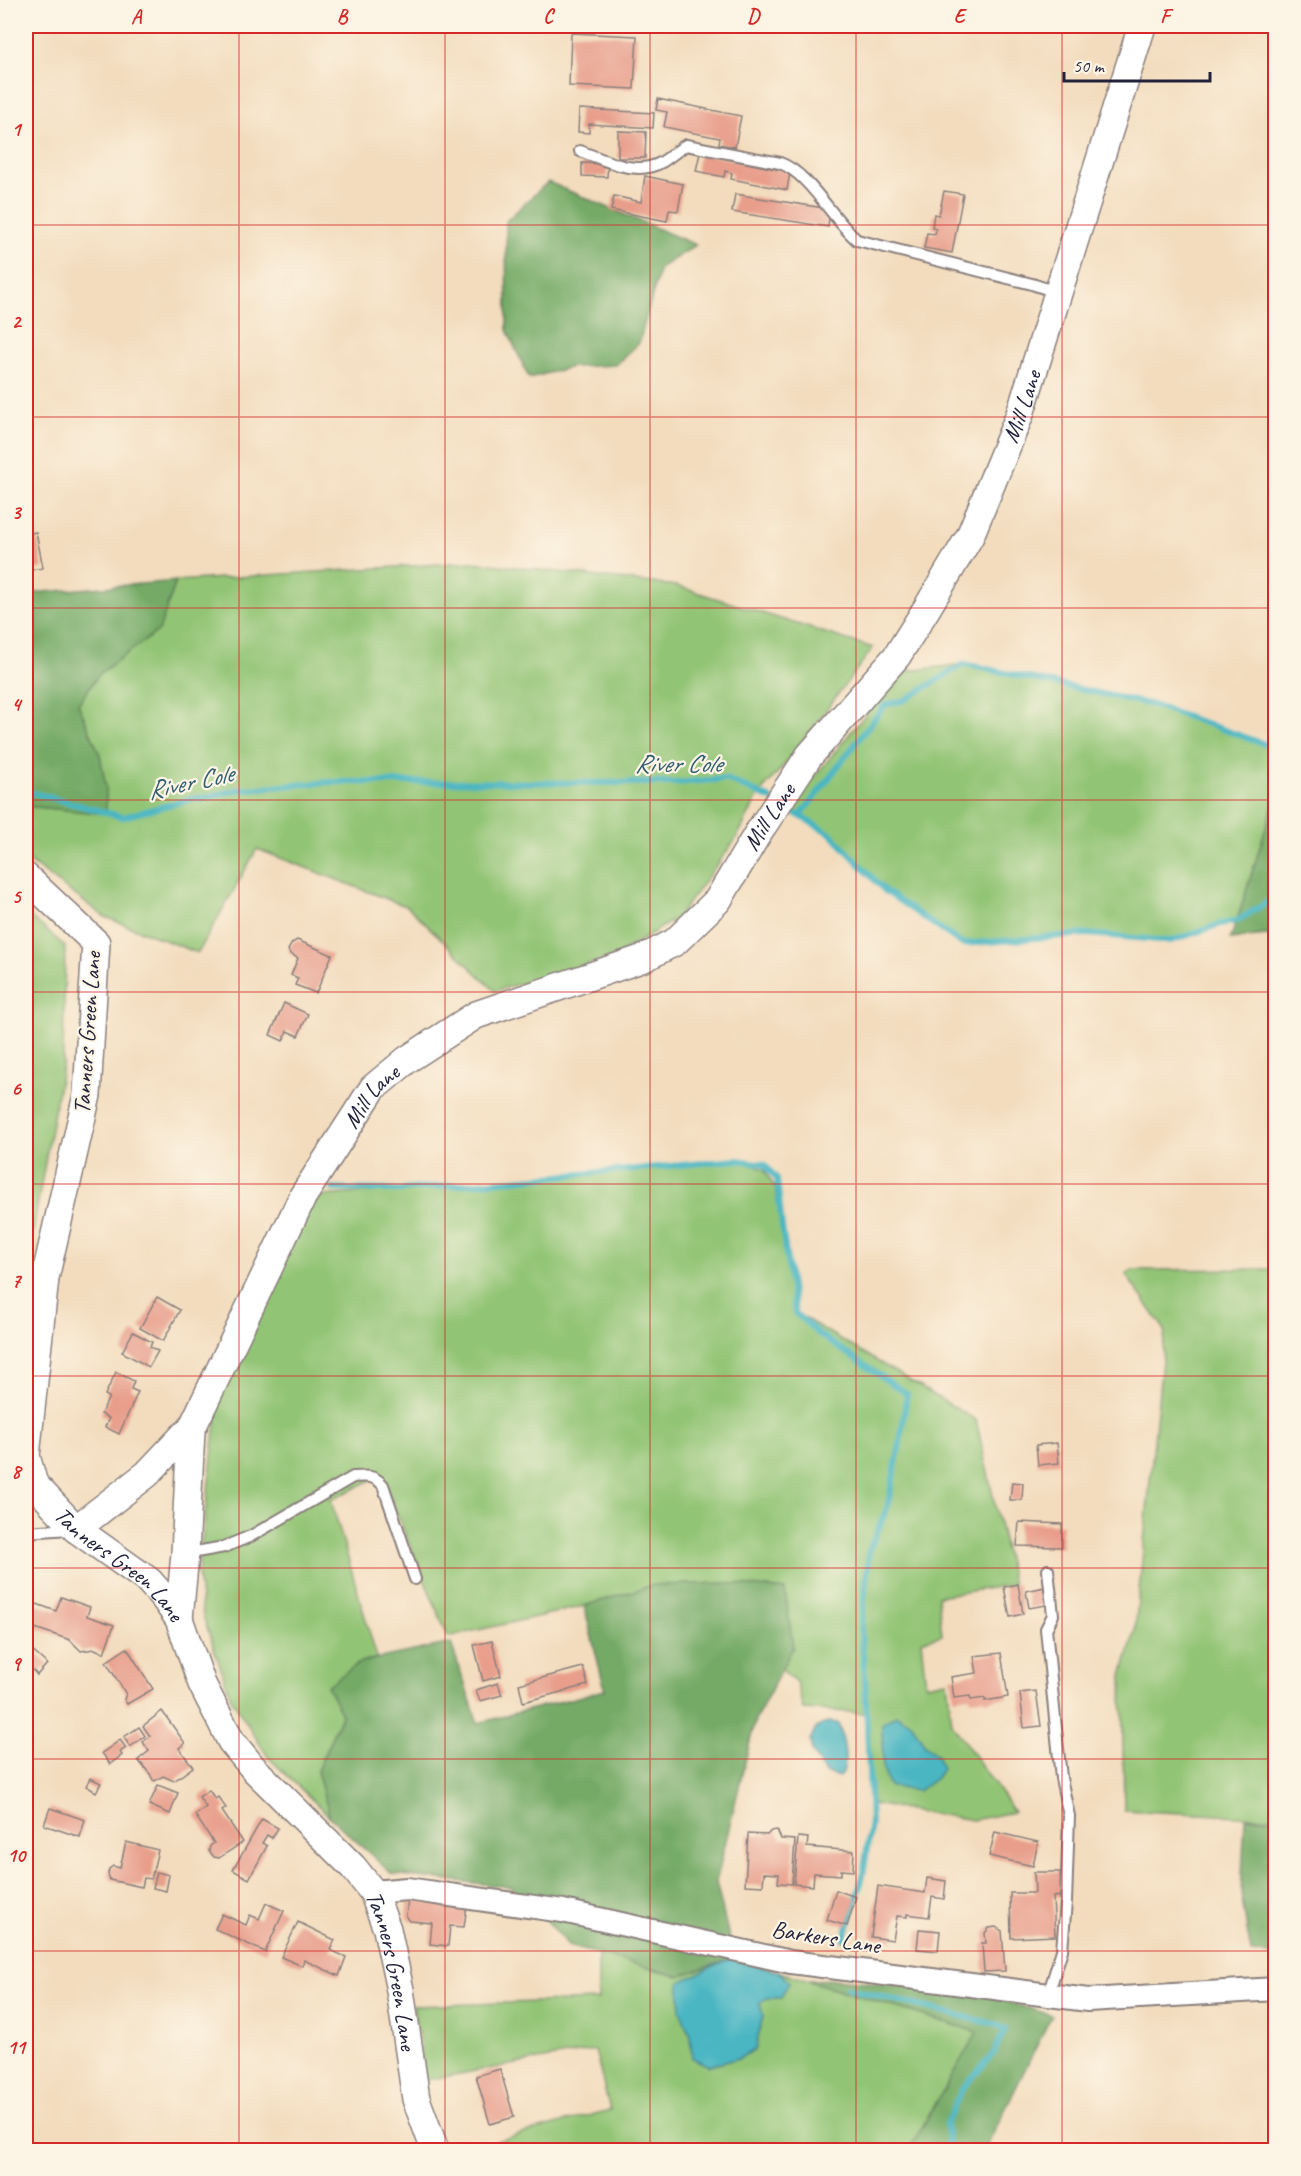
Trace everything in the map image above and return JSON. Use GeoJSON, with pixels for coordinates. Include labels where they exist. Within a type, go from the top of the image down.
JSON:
{"type":"FeatureCollection","features":[{"type":"Feature","properties":{"kind":"street","name":"Mill Lane"},"geometry":{"type":"LineString","coordinates":[[76,1529],[147,1474],[191,1430],[303,1196],[373,1088],[408,1059],[476,1015],[644,958],[675,942],[718,900],[758,833],[809,756],[897,656],[970,536],[1020,414],[1142,26]]}},
{"type":"Feature","properties":{"kind":"street","name":"Tanners Green Lane"},"geometry":{"type":"LineString","coordinates":[[26,878],[96,943],[87,1095],[45,1278],[30,1382],[26,1456],[32,1489],[76,1529],[148,1581],[179,1619],[202,1684],[231,1741],[254,1769],[353,1867],[373,1892],[387,1929],[400,1990],[416,2099],[435,2151]]}},
{"type":"Feature","properties":{"kind":"street","name":"Mill Lane"},"geometry":{"type":"LineString","coordinates":[[179,1619],[185,1554],[191,1430]]}},
{"type":"Feature","properties":{"kind":"street","name":"Barkers Lane"},"geometry":{"type":"LineString","coordinates":[[373,1892],[407,1889],[563,1911],[791,1962],[1048,1996],[1088,2000],[1275,1989]]}},
{"type":"Feature","properties":{"kind":"lane"},"geometry":{"type":"LineString","coordinates":[[580,151],[633,168],[646,168],[661,163],[686,145],[780,163],[789,166],[795,172],[857,240],[1032,284],[1059,293]]}},
{"type":"Feature","properties":{"kind":"lane"},"geometry":{"type":"LineString","coordinates":[[185,1554],[225,1547],[251,1536],[353,1477],[371,1476],[383,1485],[415,1579]]}},
{"type":"Feature","properties":{"kind":"lane"},"geometry":{"type":"LineString","coordinates":[[26,1532],[76,1529]]}},
{"type":"Feature","properties":{"kind":"lane"},"geometry":{"type":"LineString","coordinates":[[1048,1570],[1053,1615],[1046,1629],[1061,1778],[1069,1816],[1062,1950],[1048,1996]]}},
{"type":"Feature","properties":{"kind":"green space"},"geometry":{"type":"Polygon","coordinates":[[[548,182],[696,245],[660,268],[639,343],[616,365],[572,367],[529,378],[507,330],[506,221],[548,182]]]}},
{"type":"Feature","properties":{"kind":"green space"},"geometry":{"type":"Polygon","coordinates":[[[473,562],[677,586],[873,648],[786,763],[760,793],[736,839],[678,917],[616,956],[495,991],[408,907],[257,849],[198,953],[105,917],[26,859],[26,806],[106,813],[100,755],[78,704],[99,674],[159,630],[176,581],[473,562]]]}},
{"type":"Feature","properties":{"kind":"green space"},"geometry":{"type":"Polygon","coordinates":[[[176,581],[159,630],[99,674],[78,704],[100,755],[106,788],[106,814],[26,806],[26,596],[31,593],[176,581]]]}},
{"type":"Feature","properties":{"kind":"green space"},"geometry":{"type":"Polygon","coordinates":[[[964,664],[1153,705],[1275,748],[1275,799],[1237,921],[1171,941],[1087,934],[962,944],[885,891],[831,834],[788,809],[900,672],[964,664]]]}},
{"type":"Feature","properties":{"kind":"green space"},"geometry":{"type":"Polygon","coordinates":[[[1275,799],[1275,934],[1230,939],[1237,921],[1275,799]]]}},
{"type":"Feature","properties":{"kind":"green space"},"geometry":{"type":"Polygon","coordinates":[[[26,913],[65,946],[63,1062],[26,1269],[26,913]]]}},
{"type":"Feature","properties":{"kind":"green space"},"geometry":{"type":"Polygon","coordinates":[[[737,1160],[764,1169],[775,1188],[796,1313],[976,1420],[1013,1585],[938,1596],[942,1635],[921,1641],[926,1685],[947,1681],[952,1724],[1014,1812],[973,1820],[873,1804],[866,1713],[803,1709],[796,1682],[781,1669],[793,1647],[649,1586],[584,1606],[448,1637],[381,1475],[331,1500],[377,1658],[361,1662],[317,1771],[330,1817],[268,1757],[231,1698],[203,1616],[198,1574],[220,1388],[312,1197],[737,1160]]]}},
{"type":"Feature","properties":{"kind":"green space"},"geometry":{"type":"Polygon","coordinates":[[[1275,1269],[1275,1818],[1124,1810],[1122,1675],[1135,1631],[1165,1330],[1126,1275],[1132,1270],[1275,1269]]]}},
{"type":"Feature","properties":{"kind":"green space"},"geometry":{"type":"Polygon","coordinates":[[[726,1583],[785,1590],[793,1647],[755,1721],[716,1882],[734,1958],[679,1976],[568,1946],[541,1913],[510,1887],[392,1874],[330,1817],[317,1771],[342,1714],[327,1686],[361,1662],[451,1643],[478,1723],[605,1690],[584,1606],[653,1585],[726,1583]]]}},
{"type":"Feature","properties":{"kind":"green space"},"geometry":{"type":"Polygon","coordinates":[[[1245,1818],[1275,1818],[1275,1954],[1251,1953],[1241,1894],[1245,1818]]]}},
{"type":"Feature","properties":{"kind":"green space"},"geometry":{"type":"Polygon","coordinates":[[[598,1954],[679,1976],[734,1958],[978,2032],[909,2150],[462,2150],[610,2110],[595,2050],[426,2080],[413,2006],[598,2000],[598,1954]]]}},
{"type":"Feature","properties":{"kind":"green space"},"geometry":{"type":"Polygon","coordinates":[[[838,1979],[976,1993],[1052,2015],[985,2150],[909,2150],[977,2032],[807,1980],[838,1979]]]}},
{"type":"Feature","properties":{"kind":"water"},"geometry":{"type":"Polygon","coordinates":[[[896,1715],[911,1722],[924,1744],[938,1757],[942,1769],[936,1778],[918,1791],[889,1786],[883,1769],[882,1724],[896,1715]]]}},
{"type":"Feature","properties":{"kind":"water"},"geometry":{"type":"Polygon","coordinates":[[[829,1722],[838,1723],[843,1743],[845,1765],[840,1777],[825,1773],[812,1752],[810,1740],[817,1727],[829,1722]]]}},
{"type":"Feature","properties":{"kind":"water"},"geometry":{"type":"Polygon","coordinates":[[[729,1959],[780,1972],[789,1982],[781,1998],[767,1998],[760,2003],[763,2016],[755,2050],[739,2058],[709,2066],[692,2058],[690,2036],[680,2010],[680,1982],[729,1959]]]}},
{"type":"Feature","properties":{"kind":"building"},"geometry":{"type":"Polygon","coordinates":[[[571,33],[637,36],[634,89],[569,86],[571,33]]]}},
{"type":"Feature","properties":{"kind":"building"},"geometry":{"type":"Polygon","coordinates":[[[658,99],[741,116],[735,147],[719,144],[720,138],[664,127],[667,112],[656,110],[658,99]]]}},
{"type":"Feature","properties":{"kind":"building"},"geometry":{"type":"Polygon","coordinates":[[[579,109],[654,113],[653,128],[589,124],[589,133],[578,132],[579,109]]]}},
{"type":"Feature","properties":{"kind":"building"},"geometry":{"type":"Polygon","coordinates":[[[618,131],[646,132],[645,158],[618,158],[618,131]]]}},
{"type":"Feature","properties":{"kind":"building"},"geometry":{"type":"Polygon","coordinates":[[[700,153],[790,172],[787,190],[731,179],[732,173],[725,171],[724,177],[696,171],[700,153]]]}},
{"type":"Feature","properties":{"kind":"building"},"geometry":{"type":"Polygon","coordinates":[[[582,163],[608,164],[607,177],[582,176],[582,163]]]}},
{"type":"Feature","properties":{"kind":"building"},"geometry":{"type":"Polygon","coordinates":[[[645,176],[683,184],[678,211],[669,210],[667,221],[611,210],[614,196],[641,202],[645,176]]]}},
{"type":"Feature","properties":{"kind":"building"},"geometry":{"type":"Polygon","coordinates":[[[944,191],[963,194],[952,253],[924,248],[927,233],[935,234],[936,229],[932,228],[934,214],[939,215],[944,191]]]}},
{"type":"Feature","properties":{"kind":"building"},"geometry":{"type":"Polygon","coordinates":[[[735,194],[830,209],[828,227],[732,212],[735,194]]]}},
{"type":"Feature","properties":{"kind":"building"},"geometry":{"type":"Polygon","coordinates":[[[36,532],[43,568],[26,571],[26,534],[36,532]]]}},
{"type":"Feature","properties":{"kind":"building"},"geometry":{"type":"Polygon","coordinates":[[[297,940],[332,955],[316,993],[295,985],[298,978],[291,975],[298,958],[290,954],[288,950],[297,940]]]}},
{"type":"Feature","properties":{"kind":"building"},"geometry":{"type":"Polygon","coordinates":[[[284,1003],[308,1014],[298,1036],[287,1031],[283,1041],[270,1035],[284,1003]]]}},
{"type":"Feature","properties":{"kind":"building"},"geometry":{"type":"Polygon","coordinates":[[[157,1297],[180,1310],[163,1341],[140,1328],[157,1297]]]}},
{"type":"Feature","properties":{"kind":"building"},"geometry":{"type":"Polygon","coordinates":[[[133,1332],[152,1342],[150,1347],[158,1351],[149,1367],[122,1352],[133,1332]]]}},
{"type":"Feature","properties":{"kind":"building"},"geometry":{"type":"Polygon","coordinates":[[[116,1372],[134,1381],[131,1389],[138,1392],[119,1434],[105,1427],[109,1418],[101,1414],[109,1397],[105,1395],[116,1372]]]}},
{"type":"Feature","properties":{"kind":"building"},"geometry":{"type":"Polygon","coordinates":[[[1057,1443],[1059,1463],[1038,1465],[1036,1445],[1057,1443]]]}},
{"type":"Feature","properties":{"kind":"building"},"geometry":{"type":"Polygon","coordinates":[[[1012,1482],[1023,1483],[1022,1500],[1010,1500],[1012,1482]]]}},
{"type":"Feature","properties":{"kind":"building"},"geometry":{"type":"Polygon","coordinates":[[[1019,1522],[1062,1524],[1062,1547],[1017,1546],[1019,1522]]]}},
{"type":"Feature","properties":{"kind":"building"},"geometry":{"type":"Polygon","coordinates":[[[1018,1584],[1023,1614],[1010,1617],[1004,1587],[1018,1584]]]}},
{"type":"Feature","properties":{"kind":"building"},"geometry":{"type":"Polygon","coordinates":[[[1045,1587],[1047,1605],[1029,1608],[1026,1591],[1045,1587]]]}},
{"type":"Feature","properties":{"kind":"building"},"geometry":{"type":"Polygon","coordinates":[[[61,1597],[90,1607],[87,1616],[114,1625],[104,1653],[95,1649],[81,1651],[70,1640],[26,1625],[26,1600],[56,1611],[61,1597]]]}},
{"type":"Feature","properties":{"kind":"building"},"geometry":{"type":"Polygon","coordinates":[[[492,1641],[501,1676],[483,1681],[474,1645],[492,1641]]]}},
{"type":"Feature","properties":{"kind":"building"},"geometry":{"type":"Polygon","coordinates":[[[27,1646],[47,1664],[37,1675],[31,1668],[26,1674],[27,1646]]]}},
{"type":"Feature","properties":{"kind":"building"},"geometry":{"type":"Polygon","coordinates":[[[127,1648],[153,1689],[127,1704],[124,1699],[126,1694],[106,1662],[127,1648]]]}},
{"type":"Feature","properties":{"kind":"building"},"geometry":{"type":"Polygon","coordinates":[[[1001,1653],[1008,1697],[985,1701],[985,1698],[971,1700],[970,1696],[954,1698],[951,1677],[977,1673],[974,1656],[1001,1653]]]}},
{"type":"Feature","properties":{"kind":"building"},"geometry":{"type":"Polygon","coordinates":[[[583,1667],[588,1685],[523,1702],[519,1684],[583,1667]]]}},
{"type":"Feature","properties":{"kind":"building"},"geometry":{"type":"Polygon","coordinates":[[[498,1683],[502,1695],[480,1701],[476,1690],[498,1683]]]}},
{"type":"Feature","properties":{"kind":"building"},"geometry":{"type":"Polygon","coordinates":[[[1036,1691],[1041,1726],[1024,1728],[1020,1693],[1036,1691]]]}},
{"type":"Feature","properties":{"kind":"building"},"geometry":{"type":"Polygon","coordinates":[[[162,1711],[185,1743],[179,1748],[193,1767],[174,1781],[163,1776],[153,1780],[138,1760],[149,1751],[143,1742],[150,1736],[143,1726],[162,1711]]]}},
{"type":"Feature","properties":{"kind":"building"},"geometry":{"type":"Polygon","coordinates":[[[139,1727],[145,1736],[130,1747],[124,1737],[139,1727]]]}},
{"type":"Feature","properties":{"kind":"building"},"geometry":{"type":"Polygon","coordinates":[[[120,1740],[126,1748],[120,1752],[122,1755],[110,1764],[102,1753],[120,1740]]]}},
{"type":"Feature","properties":{"kind":"building"},"geometry":{"type":"Polygon","coordinates":[[[90,1778],[101,1783],[96,1792],[86,1786],[90,1778]]]}},
{"type":"Feature","properties":{"kind":"building"},"geometry":{"type":"Polygon","coordinates":[[[158,1785],[178,1793],[170,1814],[149,1805],[158,1785]]]}},
{"type":"Feature","properties":{"kind":"building"},"geometry":{"type":"Polygon","coordinates":[[[209,1790],[215,1799],[218,1797],[226,1808],[222,1811],[243,1842],[219,1858],[214,1857],[209,1851],[210,1846],[214,1843],[195,1815],[206,1807],[199,1797],[209,1790]]]}},
{"type":"Feature","properties":{"kind":"building"},"geometry":{"type":"Polygon","coordinates":[[[50,1808],[85,1820],[80,1837],[44,1825],[50,1808]]]}},
{"type":"Feature","properties":{"kind":"building"},"geometry":{"type":"Polygon","coordinates":[[[262,1819],[278,1828],[272,1838],[267,1835],[262,1843],[267,1846],[249,1879],[233,1870],[262,1819]]]}},
{"type":"Feature","properties":{"kind":"building"},"geometry":{"type":"Polygon","coordinates":[[[777,1830],[781,1839],[795,1840],[792,1884],[778,1883],[779,1874],[764,1873],[763,1886],[745,1885],[748,1834],[767,1835],[777,1830]]]}},
{"type":"Feature","properties":{"kind":"building"},"geometry":{"type":"Polygon","coordinates":[[[995,1832],[1038,1842],[1033,1866],[989,1856],[995,1832]]]}},
{"type":"Feature","properties":{"kind":"building"},"geometry":{"type":"Polygon","coordinates":[[[798,1837],[808,1838],[807,1847],[854,1851],[853,1871],[841,1870],[841,1875],[814,1873],[813,1886],[794,1884],[798,1837]]]}},
{"type":"Feature","properties":{"kind":"building"},"geometry":{"type":"Polygon","coordinates":[[[126,1842],[158,1850],[151,1879],[144,1878],[142,1887],[110,1880],[109,1869],[113,1866],[120,1868],[126,1842]]]}},
{"type":"Feature","properties":{"kind":"building"},"geometry":{"type":"Polygon","coordinates":[[[157,1872],[169,1875],[166,1891],[153,1888],[157,1872]]]}},
{"type":"Feature","properties":{"kind":"building"},"geometry":{"type":"Polygon","coordinates":[[[1034,1872],[1060,1872],[1061,1896],[1053,1897],[1055,1936],[1011,1938],[1010,1893],[1035,1893],[1034,1872]]]}},
{"type":"Feature","properties":{"kind":"building"},"geometry":{"type":"Polygon","coordinates":[[[927,1878],[946,1881],[944,1899],[932,1897],[929,1917],[907,1914],[907,1917],[897,1916],[893,1940],[871,1937],[878,1886],[925,1893],[927,1878]]]}},
{"type":"Feature","properties":{"kind":"building"},"geometry":{"type":"Polygon","coordinates":[[[836,1890],[856,1897],[847,1926],[827,1920],[836,1890]]]}},
{"type":"Feature","properties":{"kind":"building"},"geometry":{"type":"Polygon","coordinates":[[[408,1900],[467,1906],[464,1927],[450,1926],[448,1946],[430,1944],[432,1923],[410,1921],[406,1916],[408,1900]]]}},
{"type":"Feature","properties":{"kind":"building"},"geometry":{"type":"Polygon","coordinates":[[[266,1903],[284,1911],[265,1952],[215,1929],[222,1914],[246,1925],[250,1915],[259,1919],[266,1903]]]}},
{"type":"Feature","properties":{"kind":"building"},"geometry":{"type":"Polygon","coordinates":[[[298,1922],[335,1940],[330,1950],[346,1957],[339,1976],[304,1960],[302,1966],[281,1957],[298,1922]]]}},
{"type":"Feature","properties":{"kind":"building"},"geometry":{"type":"Polygon","coordinates":[[[996,1927],[1002,1931],[1005,1971],[984,1972],[982,1943],[986,1943],[985,1933],[989,1928],[996,1927]]]}},
{"type":"Feature","properties":{"kind":"building"},"geometry":{"type":"Polygon","coordinates":[[[919,1929],[940,1931],[938,1951],[917,1949],[919,1929]]]}},
{"type":"Feature","properties":{"kind":"building"},"geometry":{"type":"Polygon","coordinates":[[[500,2069],[514,2117],[490,2124],[476,2076],[500,2069]]]}},
{"type":"Feature","properties":{"kind":"waterway"},"geometry":{"type":"LineString","coordinates":[[800,816],[885,705],[905,700],[964,664],[1153,705],[1276,748]]}},
{"type":"Feature","properties":{"kind":"waterway","name":"River Cole"},"geometry":{"type":"LineString","coordinates":[[26,791],[123,817],[236,790],[331,782],[675,783],[726,779],[771,799]]}},
{"type":"Feature","properties":{"kind":"waterway","name":"River Cole"},"geometry":{"type":"LineString","coordinates":[[782,806],[831,834],[885,891],[962,944],[1087,934],[1171,941],[1237,921],[1266,903],[1276,903]]}},
{"type":"Feature","properties":{"kind":"waterway"},"geometry":{"type":"LineString","coordinates":[[333,1189],[400,1190],[737,1160],[764,1164],[777,1179],[795,1313],[820,1335],[907,1394],[887,1508],[869,1551],[861,1633],[871,1822],[863,1876],[844,1939]]}},
{"type":"Feature","properties":{"kind":"waterway"},"geometry":{"type":"LineString","coordinates":[[847,1988],[994,2024],[1005,2029],[994,2053],[962,2089],[946,2124],[949,2150]]}}]}
